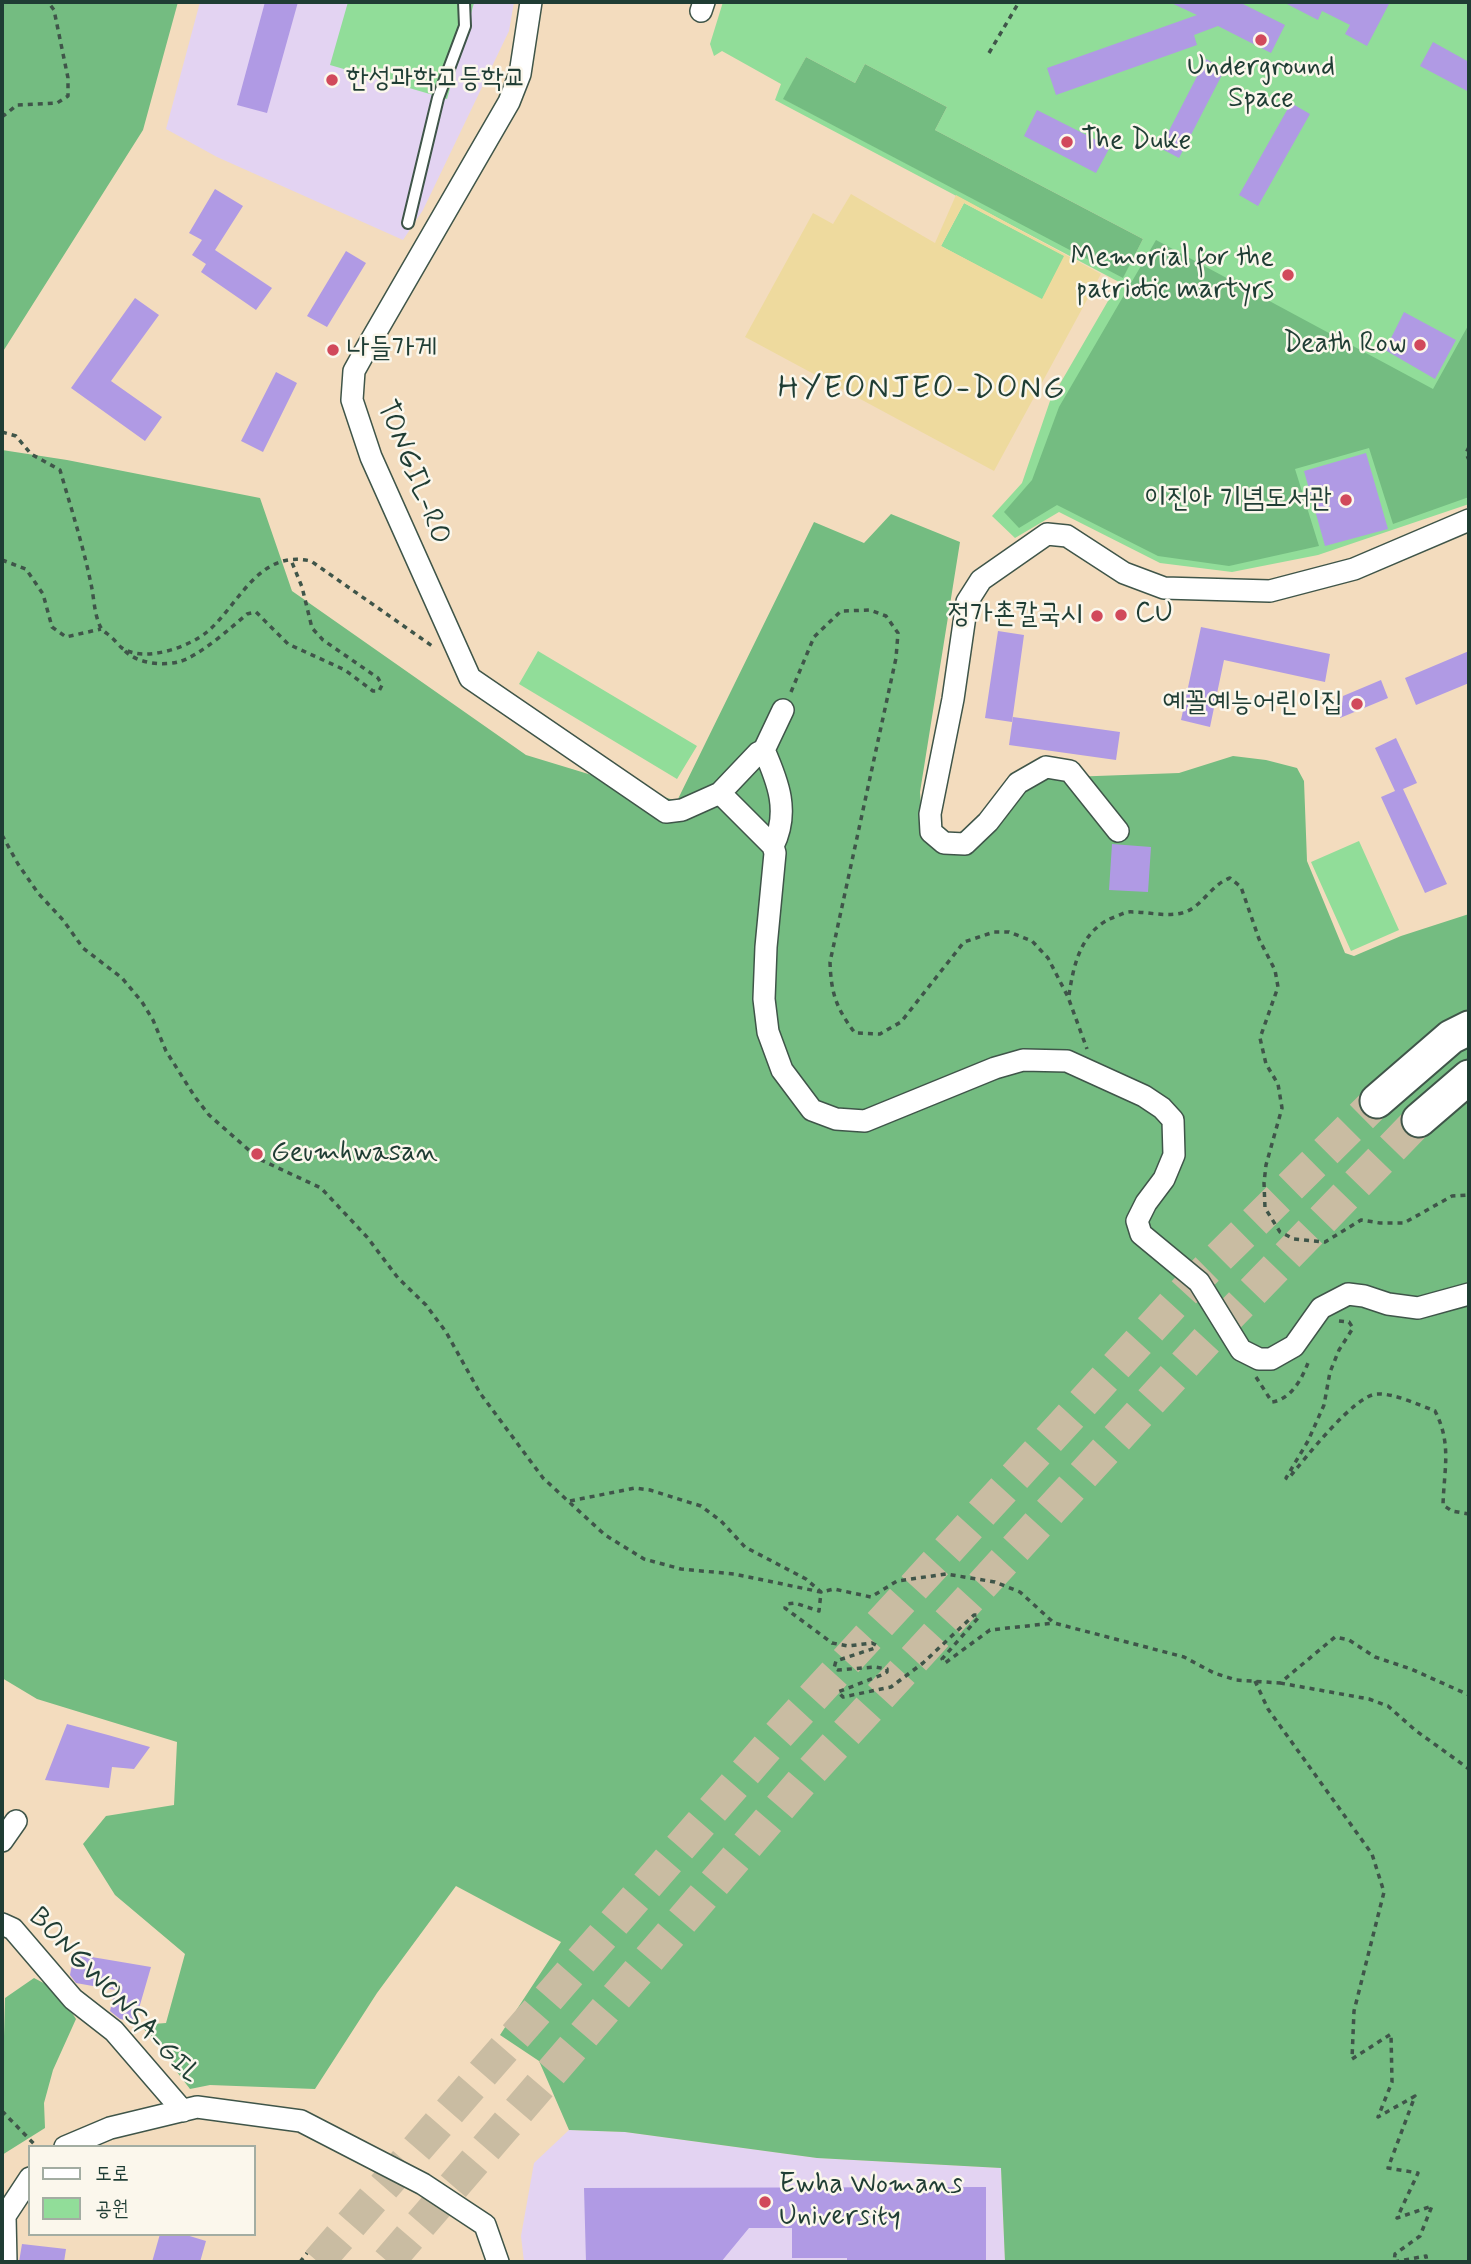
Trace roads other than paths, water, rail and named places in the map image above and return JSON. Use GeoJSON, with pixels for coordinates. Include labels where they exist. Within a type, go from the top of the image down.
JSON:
{"type":"FeatureCollection","features":[{"type":"Feature","properties":{"kind":"main road"},"geometry":{"type":"LineString","coordinates":[[1377,1101],[1451,1037],[1469,1028]]}},
{"type":"Feature","properties":{"kind":"main road"},"geometry":{"type":"LineString","coordinates":[[1419,1120],[1469,1077]]}},
{"type":"Feature","properties":{"kind":"street","name":"TONGIL-RO"},"geometry":{"type":"LineString","coordinates":[[531,2],[520,74],[509,103],[354,371],[352,400],[371,457],[471,678],[487,692],[666,812],[682,810],[720,793]]}},
{"type":"Feature","properties":{"kind":"street"},"geometry":{"type":"LineString","coordinates":[[1118,831],[1070,771],[1046,767],[1018,783],[988,822],[965,844],[944,843],[931,832],[930,814],[953,699],[967,602],[981,580],[1047,534],[1067,536],[1124,573],[1164,588],[1270,591],[1354,569],[1469,520]]}},
{"type":"Feature","properties":{"kind":"street"},"geometry":{"type":"LineString","coordinates":[[774,846],[720,793],[764,750],[783,709]]}},
{"type":"Feature","properties":{"kind":"street"},"geometry":{"type":"LineString","coordinates":[[764,750],[779,783],[780,832],[774,846],[765,960],[764,999],[768,1032],[782,1070],[812,1110],[836,1119],[865,1121],[995,1068],[1023,1060],[1067,1061],[1144,1096],[1162,1108],[1173,1120],[1174,1155],[1164,1179],[1146,1203],[1137,1221],[1141,1234],[1199,1282],[1241,1350],[1259,1359],[1271,1359],[1294,1346],[1321,1308],[1348,1294],[1388,1304],[1418,1307],[1469,1294]]}},
{"type":"Feature","properties":{"kind":"street"},"geometry":{"type":"LineString","coordinates":[[2,1841],[16,1821]]}},
{"type":"Feature","properties":{"kind":"street","name":"BONGWONSA-GIL"},"geometry":{"type":"LineString","coordinates":[[2,1924],[13,1928],[73,1999],[114,2031],[183,2110]]}},
{"type":"Feature","properties":{"kind":"street"},"geometry":{"type":"LineString","coordinates":[[70,2145],[110,2128],[197,2107],[301,2121],[423,2184],[485,2225],[498,2262]]}},
{"type":"Feature","properties":{"kind":"street"},"geometry":{"type":"LineString","coordinates":[[6,2262],[5,2217],[28,2181]]}},
{"type":"Feature","properties":{"kind":"lane"},"geometry":{"type":"LineString","coordinates":[[408,223],[438,98],[465,26],[464,2]]}},
{"type":"Feature","properties":{"kind":"tunnel"},"geometry":{"type":"LineString","coordinates":[[318,2262],[771,1743],[1187,1289],[1377,1101]]}},
{"type":"Feature","properties":{"kind":"tunnel"},"geometry":{"type":"LineString","coordinates":[[388,2262],[805,1778],[1228,1317],[1419,1120]]}},
{"type":"Feature","properties":{"kind":"place","name":"Underground Space"},"geometry":{"type":"Point","coordinates":[1261,40]}},
{"type":"Feature","properties":{"kind":"place","name":"한성과학고등학교"},"geometry":{"type":"Point","coordinates":[332,80]}},
{"type":"Feature","properties":{"kind":"place","name":"The Duke"},"geometry":{"type":"Point","coordinates":[1067,142]}},
{"type":"Feature","properties":{"kind":"place","name":"Memorial for the patriotic martyrs"},"geometry":{"type":"Point","coordinates":[1288,275]}},
{"type":"Feature","properties":{"kind":"place","name":"Death Row"},"geometry":{"type":"Point","coordinates":[1420,345]}},
{"type":"Feature","properties":{"kind":"place","name":"나들가게"},"geometry":{"type":"Point","coordinates":[333,350]}},
{"type":"Feature","properties":{"kind":"place","name":"이진아 기념도서관"},"geometry":{"type":"Point","coordinates":[1346,500]}},
{"type":"Feature","properties":{"kind":"place","name":"CU"},"geometry":{"type":"Point","coordinates":[1121,615]}},
{"type":"Feature","properties":{"kind":"place","name":"정가촌칼국시"},"geometry":{"type":"Point","coordinates":[1097,616]}},
{"type":"Feature","properties":{"kind":"place","name":"예꼴예능어린이집"},"geometry":{"type":"Point","coordinates":[1357,704]}},
{"type":"Feature","properties":{"kind":"place","name":"Geumhwasan"},"geometry":{"type":"Point","coordinates":[257,1154]}},
{"type":"Feature","properties":{"kind":"place","name":"Ewha Womans University"},"geometry":{"type":"Point","coordinates":[765,2202]}},
{"type":"Feature","properties":{"kind":"district","name":"HYEONJEO-DONG"},"geometry":{"type":"Point","coordinates":[922,390]}}]}
